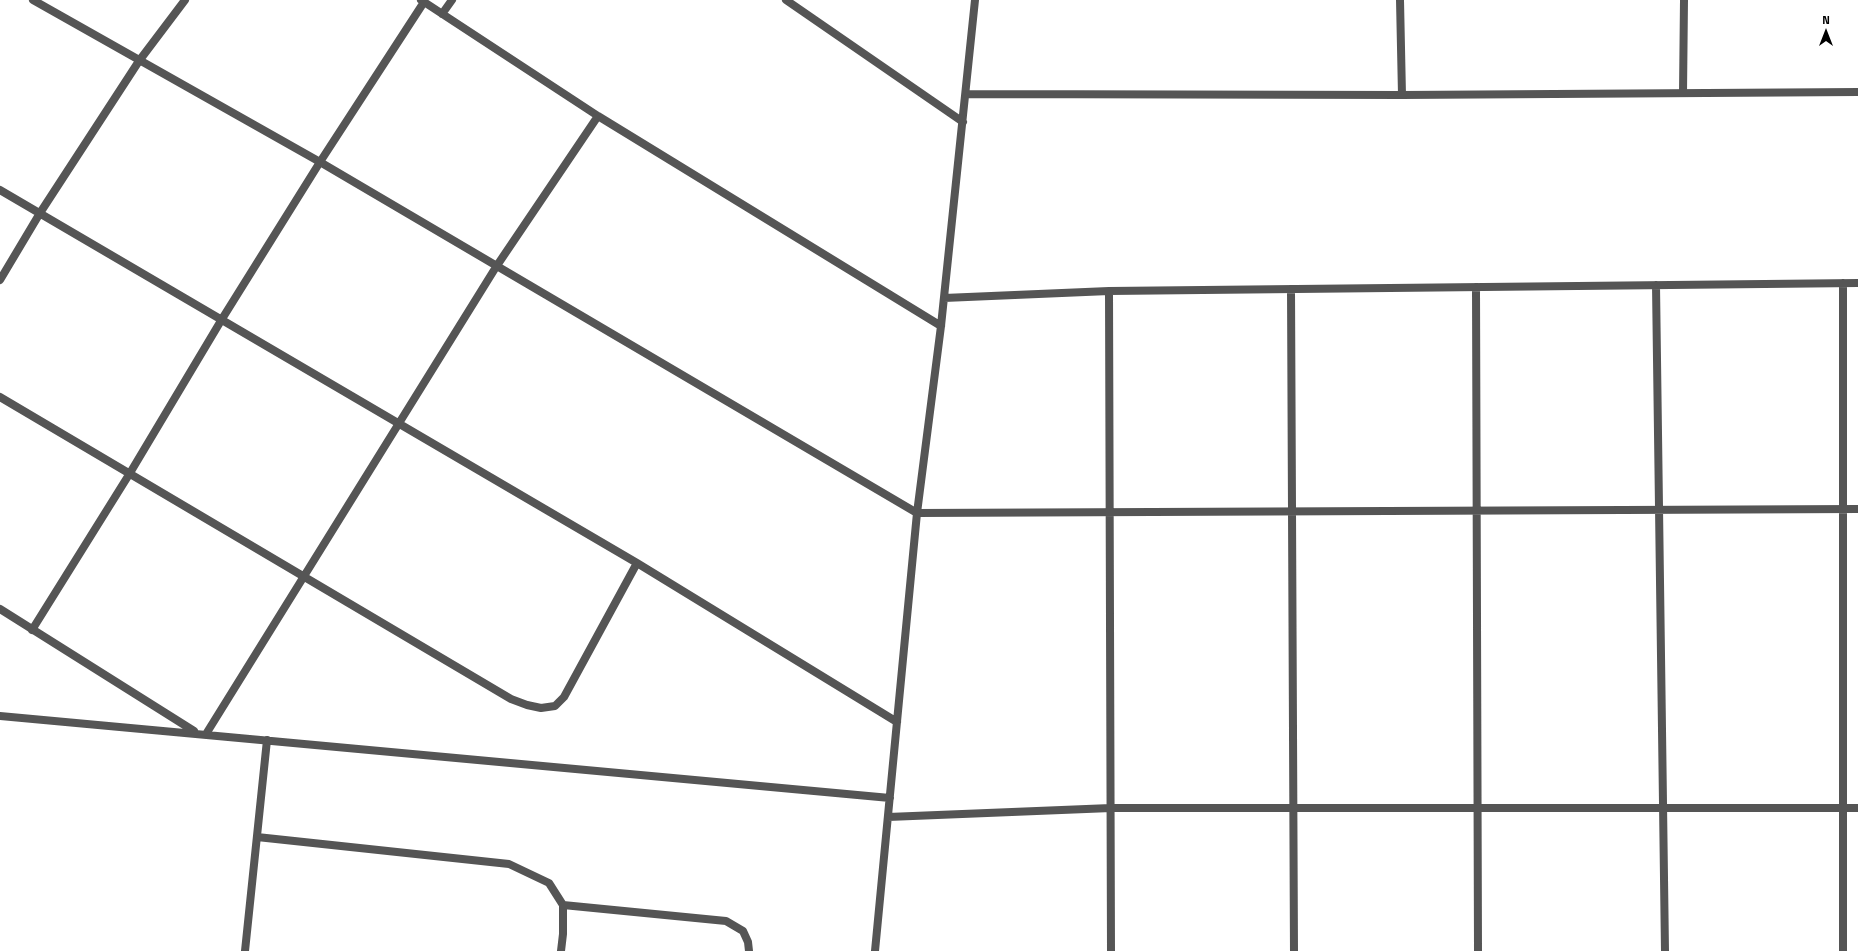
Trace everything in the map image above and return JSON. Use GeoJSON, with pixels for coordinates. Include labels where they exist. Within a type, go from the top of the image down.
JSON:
{"type":"FeatureCollection","features":[{"type":"Feature","properties":{"kind":"street"},"geometry":{"type":"LineString","coordinates":[[33,0],[320,162],[496,267],[917,513],[1858,509]]}},
{"type":"Feature","properties":{"kind":"street"},"geometry":{"type":"LineString","coordinates":[[0,280],[40,213],[139,61],[185,0]]}},
{"type":"Feature","properties":{"kind":"street"},"geometry":{"type":"LineString","coordinates":[[442,14],[452,0]]}},
{"type":"Feature","properties":{"kind":"street"},"geometry":{"type":"LineString","coordinates":[[786,0],[963,122]]}},
{"type":"Feature","properties":{"kind":"street"},"geometry":{"type":"LineString","coordinates":[[875,951],[917,513],[941,326],[975,0]]}},
{"type":"Feature","properties":{"kind":"street"},"geometry":{"type":"LineString","coordinates":[[1400,0],[1402,95]]}},
{"type":"Feature","properties":{"kind":"street"},"geometry":{"type":"LineString","coordinates":[[1683,93],[1684,0]]}},
{"type":"Feature","properties":{"kind":"street"},"geometry":{"type":"LineString","coordinates":[[32,630],[130,473],[222,319],[422,1],[598,116],[941,326]]}},
{"type":"Feature","properties":{"kind":"street"},"geometry":{"type":"LineString","coordinates":[[966,94],[1402,95],[1858,92]]}},
{"type":"Feature","properties":{"kind":"street"},"geometry":{"type":"LineString","coordinates":[[206,734],[496,267],[598,116]]}},
{"type":"Feature","properties":{"kind":"street"},"geometry":{"type":"LineString","coordinates":[[0,190],[637,563],[898,722]]}},
{"type":"Feature","properties":{"kind":"street"},"geometry":{"type":"LineString","coordinates":[[1843,283],[1843,951]]}},
{"type":"Feature","properties":{"kind":"street"},"geometry":{"type":"LineString","coordinates":[[944,298],[1109,291],[1858,283]]}},
{"type":"Feature","properties":{"kind":"street"},"geometry":{"type":"LineString","coordinates":[[1656,285],[1665,951]]}},
{"type":"Feature","properties":{"kind":"street"},"geometry":{"type":"LineString","coordinates":[[1476,287],[1478,951]]}},
{"type":"Feature","properties":{"kind":"street"},"geometry":{"type":"LineString","coordinates":[[1291,289],[1294,951]]}},
{"type":"Feature","properties":{"kind":"street"},"geometry":{"type":"LineString","coordinates":[[1109,291],[1111,951]]}},
{"type":"Feature","properties":{"kind":"street"},"geometry":{"type":"LineString","coordinates":[[0,397],[511,699],[527,705],[541,708],[555,706],[564,697],[637,563]]}},
{"type":"Feature","properties":{"kind":"street"},"geometry":{"type":"LineString","coordinates":[[0,609],[196,733]]}},
{"type":"Feature","properties":{"kind":"street"},"geometry":{"type":"LineString","coordinates":[[0,716],[890,798]]}},
{"type":"Feature","properties":{"kind":"street"},"geometry":{"type":"LineString","coordinates":[[245,951],[267,740]]}},
{"type":"Feature","properties":{"kind":"street"},"geometry":{"type":"LineString","coordinates":[[888,817],[1111,808],[1858,808]]}},
{"type":"Feature","properties":{"kind":"street"},"geometry":{"type":"LineString","coordinates":[[257,837],[509,864],[549,883],[563,905],[564,934],[561,951]]}},
{"type":"Feature","properties":{"kind":"street"},"geometry":{"type":"LineString","coordinates":[[563,905],[726,921],[744,931],[748,942],[749,951]]}}]}
